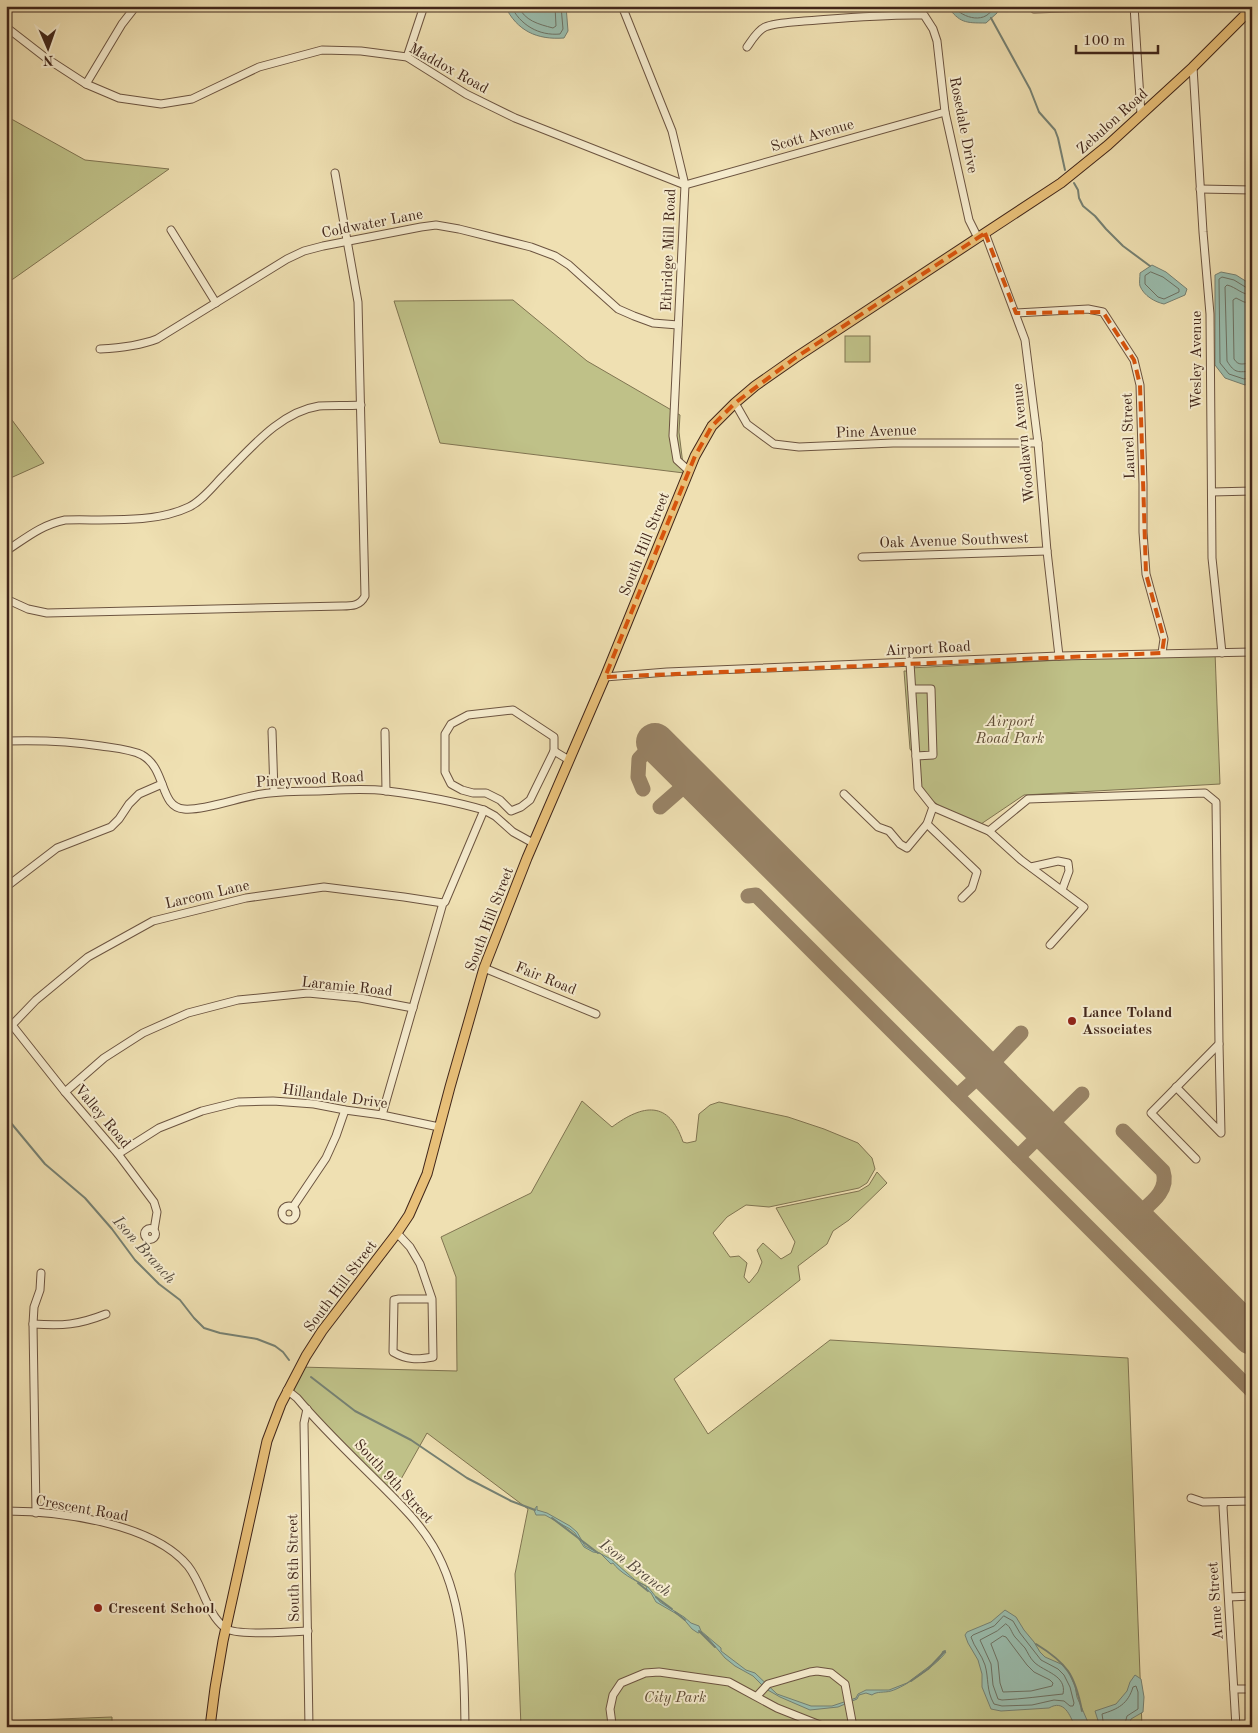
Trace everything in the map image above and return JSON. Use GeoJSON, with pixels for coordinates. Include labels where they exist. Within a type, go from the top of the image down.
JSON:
{"type":"FeatureCollection","features":[{"type":"Feature","properties":{"kind":"main road","name":"Zebulon Road"},"geometry":{"type":"LineString","coordinates":[[981,236],[1061,183],[1108,145],[1193,67],[1252,8]]}},
{"type":"Feature","properties":{"kind":"main road","name":"South Hill Street"},"geometry":{"type":"LineString","coordinates":[[210,1727],[216,1676],[267,1441],[275,1416],[287,1390],[322,1331],[397,1233],[408,1215],[427,1174],[484,968],[533,843],[605,676],[688,470],[712,426],[754,386],[981,236]]}},
{"type":"Feature","properties":{"kind":"street"},"geometry":{"type":"LineString","coordinates":[[86,84],[122,24],[136,6]]}},
{"type":"Feature","properties":{"kind":"street"},"geometry":{"type":"LineString","coordinates":[[406,57],[424,6]]}},
{"type":"Feature","properties":{"kind":"street","name":"Ethridge Mill Road"},"geometry":{"type":"LineString","coordinates":[[622,6],[672,131],[686,185],[673,436],[677,460],[688,470]]}},
{"type":"Feature","properties":{"kind":"street"},"geometry":{"type":"LineString","coordinates":[[1034,9],[1126,6]]}},
{"type":"Feature","properties":{"kind":"street"},"geometry":{"type":"LineString","coordinates":[[1134,6],[1141,114]]}},
{"type":"Feature","properties":{"kind":"street","name":"Rosedale Drive"},"geometry":{"type":"LineString","coordinates":[[747,47],[754,36],[765,27],[790,23],[892,15],[924,15],[938,41],[945,112],[969,220],[981,236]]}},
{"type":"Feature","properties":{"kind":"street","name":"Maddox Road"},"geometry":{"type":"LineString","coordinates":[[6,27],[46,58],[86,84],[119,98],[161,104],[192,99],[259,67],[322,50],[361,51],[406,57],[466,94],[515,118],[686,185]]}},
{"type":"Feature","properties":{"kind":"street","name":"Wesley Avenue"},"geometry":{"type":"LineString","coordinates":[[1193,67],[1210,314],[1212,558],[1222,653]]}},
{"type":"Feature","properties":{"kind":"street","name":"Scott Avenue"},"geometry":{"type":"LineString","coordinates":[[686,185],[945,112]]}},
{"type":"Feature","properties":{"kind":"street"},"geometry":{"type":"LineString","coordinates":[[6,600],[28,609],[47,613],[354,606],[362,602],[365,596],[358,302],[335,173]]}},
{"type":"Feature","properties":{"kind":"street"},"geometry":{"type":"LineString","coordinates":[[1200,189],[1252,190]]}},
{"type":"Feature","properties":{"kind":"street","name":"Coldwater Lane"},"geometry":{"type":"LineString","coordinates":[[100,349],[146,344],[158,339],[287,259],[304,251],[348,240],[436,225],[531,247],[555,256],[570,265],[618,309],[653,322],[678,325]]}},
{"type":"Feature","properties":{"kind":"street"},"geometry":{"type":"LineString","coordinates":[[171,230],[216,303]]}},
{"type":"Feature","properties":{"kind":"street","name":"Woodlawn Avenue"},"geometry":{"type":"LineString","coordinates":[[981,236],[1016,313],[1025,340],[1038,443],[1047,551],[1059,656]]}},
{"type":"Feature","properties":{"kind":"street","name":"Laurel Street"},"geometry":{"type":"LineString","coordinates":[[1016,313],[1088,309],[1103,312],[1134,360],[1140,385],[1143,532],[1146,574],[1164,639],[1162,653]]}},
{"type":"Feature","properties":{"kind":"street","name":"Pine Avenue"},"geometry":{"type":"LineString","coordinates":[[735,403],[747,424],[774,444],[799,447],[893,443],[1038,443]]}},
{"type":"Feature","properties":{"kind":"street"},"geometry":{"type":"LineString","coordinates":[[6,552],[42,527],[52,523],[65,520],[162,516],[191,506],[205,495],[279,423],[318,406],[361,405]]}},
{"type":"Feature","properties":{"kind":"street"},"geometry":{"type":"LineString","coordinates":[[1212,492],[1252,491]]}},
{"type":"Feature","properties":{"kind":"street","name":"Oak Avenue Southwest"},"geometry":{"type":"LineString","coordinates":[[862,557],[1047,551]]}},
{"type":"Feature","properties":{"kind":"street","name":"Airport Road"},"geometry":{"type":"LineString","coordinates":[[605,676],[1059,656],[1252,652]]}},
{"type":"Feature","properties":{"kind":"street"},"geometry":{"type":"LineString","coordinates":[[910,663],[918,788],[933,807],[989,831],[1031,867],[1084,907],[1050,945]]}},
{"type":"Feature","properties":{"kind":"street"},"geometry":{"type":"LineString","coordinates":[[912,689],[931,689],[933,755],[916,756]]}},
{"type":"Feature","properties":{"kind":"street"},"geometry":{"type":"LineString","coordinates":[[513,710],[554,737],[554,751],[530,800],[521,807],[511,810],[500,800],[486,793],[473,793],[451,784],[445,772],[445,734],[451,724],[468,715],[513,710]]}},
{"type":"Feature","properties":{"kind":"street"},"geometry":{"type":"LineString","coordinates":[[272,731],[274,792]]}},
{"type":"Feature","properties":{"kind":"street"},"geometry":{"type":"LineString","coordinates":[[385,732],[386,791]]}},
{"type":"Feature","properties":{"kind":"street","name":"Pineywood Road"},"geometry":{"type":"LineString","coordinates":[[6,741],[53,740],[133,752],[143,756],[158,771],[171,804],[186,810],[274,792],[386,791],[484,810],[495,816],[513,832],[533,843]]}},
{"type":"Feature","properties":{"kind":"street"},"geometry":{"type":"LineString","coordinates":[[554,751],[569,760]]}},
{"type":"Feature","properties":{"kind":"street"},"geometry":{"type":"LineString","coordinates":[[6,887],[57,848],[111,827],[129,804],[140,794],[162,784]]}},
{"type":"Feature","properties":{"kind":"street"},"geometry":{"type":"LineString","coordinates":[[989,831],[1028,799],[1206,793],[1216,802],[1221,1133],[1176,1087]]}},
{"type":"Feature","properties":{"kind":"street"},"geometry":{"type":"LineString","coordinates":[[844,794],[878,827],[889,830],[900,844],[907,848],[928,824],[933,807]]}},
{"type":"Feature","properties":{"kind":"street"},"geometry":{"type":"LineString","coordinates":[[382,1115],[443,904],[484,810]]}},
{"type":"Feature","properties":{"kind":"street"},"geometry":{"type":"LineString","coordinates":[[928,824],[977,872],[972,888],[962,898]]}},
{"type":"Feature","properties":{"kind":"street"},"geometry":{"type":"LineString","coordinates":[[1031,867],[1058,861],[1068,863],[1069,871],[1062,890]]}},
{"type":"Feature","properties":{"kind":"street","name":"Larcom Lane"},"geometry":{"type":"LineString","coordinates":[[12,1025],[36,1000],[88,957],[153,921],[246,898],[324,887],[443,904]]}},
{"type":"Feature","properties":{"kind":"street","name":"Fair Road"},"geometry":{"type":"LineString","coordinates":[[484,968],[596,1014]]}},
{"type":"Feature","properties":{"kind":"street","name":"Laramie Road"},"geometry":{"type":"LineString","coordinates":[[65,1092],[104,1058],[143,1033],[188,1013],[238,1000],[308,993],[360,998],[413,1008]]}},
{"type":"Feature","properties":{"kind":"street","name":"Valley Road"},"geometry":{"type":"LineString","coordinates":[[12,1025],[65,1092],[118,1154],[154,1202],[158,1212],[154,1230]]}},
{"type":"Feature","properties":{"kind":"street"},"geometry":{"type":"LineString","coordinates":[[1196,1159],[1150,1113],[1219,1044]]}},
{"type":"Feature","properties":{"kind":"street","name":"Hillandale Drive"},"geometry":{"type":"LineString","coordinates":[[118,1154],[159,1128],[202,1111],[238,1102],[273,1101],[314,1104],[439,1127]]}},
{"type":"Feature","properties":{"kind":"street"},"geometry":{"type":"LineString","coordinates":[[293,1207],[326,1158],[345,1110]]}},
{"type":"Feature","properties":{"kind":"street"},"geometry":{"type":"LineString","coordinates":[[397,1233],[410,1247],[420,1264],[432,1299],[433,1357],[418,1360],[403,1358],[393,1352],[394,1300],[432,1299]]}},
{"type":"Feature","properties":{"kind":"street"},"geometry":{"type":"LineString","coordinates":[[36,1513],[33,1324],[34,1307],[40,1290],[41,1274]]}},
{"type":"Feature","properties":{"kind":"street"},"geometry":{"type":"LineString","coordinates":[[33,1324],[59,1326],[84,1323],[106,1314]]}},
{"type":"Feature","properties":{"kind":"street","name":"South 9th Street"},"geometry":{"type":"LineString","coordinates":[[287,1390],[297,1398],[420,1527],[433,1546],[443,1565],[457,1613],[461,1636],[466,1727]]}},
{"type":"Feature","properties":{"kind":"street","name":"South 8th Street"},"geometry":{"type":"LineString","coordinates":[[307,1409],[304,1424],[309,1727]]}},
{"type":"Feature","properties":{"kind":"street"},"geometry":{"type":"LineString","coordinates":[[1191,1498],[1203,1502],[1252,1501]]}},
{"type":"Feature","properties":{"kind":"street","name":"Anne Street"},"geometry":{"type":"LineString","coordinates":[[1224,1502],[1222,1507],[1236,1727]]}},
{"type":"Feature","properties":{"kind":"street","name":"Crescent Road"},"geometry":{"type":"LineString","coordinates":[[6,1511],[81,1518],[130,1529],[158,1542],[187,1565],[197,1579],[208,1607],[226,1629]]}},
{"type":"Feature","properties":{"kind":"street"},"geometry":{"type":"LineString","coordinates":[[1229,1597],[1252,1596]]}},
{"type":"Feature","properties":{"kind":"street"},"geometry":{"type":"LineString","coordinates":[[226,1629],[240,1632],[308,1631]]}},
{"type":"Feature","properties":{"kind":"street"},"geometry":{"type":"LineString","coordinates":[[614,1727],[610,1708],[613,1695],[620,1683],[645,1673],[659,1672],[729,1682],[760,1693],[777,1708],[825,1727]]}},
{"type":"Feature","properties":{"kind":"street"},"geometry":{"type":"LineString","coordinates":[[760,1693],[768,1684],[810,1672],[831,1673],[846,1684],[853,1727]]}},
{"type":"Feature","properties":{"kind":"street"},"geometry":{"type":"LineString","coordinates":[[1234,1689],[1252,1689]]}},
{"type":"Feature","properties":{"kind":"highlighted area"},"geometry":{"type":"Polygon","coordinates":[[[985,233],[1016,313],[1103,312],[1134,360],[1140,385],[1146,574],[1164,639],[1162,653],[605,677],[695,456],[712,426],[735,403],[795,358],[985,233]]]}},
{"type":"Feature","properties":{"kind":"green space"},"geometry":{"type":"Polygon","coordinates":[[[6,116],[85,160],[169,169],[6,284],[6,116]]]}},
{"type":"Feature","properties":{"kind":"green space"},"geometry":{"type":"Polygon","coordinates":[[[513,300],[587,361],[680,415],[679,432],[684,473],[440,443],[394,301],[513,300]]]}},
{"type":"Feature","properties":{"kind":"green space"},"geometry":{"type":"Polygon","coordinates":[[[845,336],[870,336],[870,362],[845,362],[845,336]]]}},
{"type":"Feature","properties":{"kind":"green space"},"geometry":{"type":"Polygon","coordinates":[[[6,412],[44,463],[6,480],[6,412]]]}},
{"type":"Feature","properties":{"kind":"green space","name":"Airport Road Park"},"geometry":{"type":"Polygon","coordinates":[[[1215,652],[1220,784],[1024,795],[981,824],[941,807],[922,793],[913,753],[910,749],[904,671],[910,671],[910,668],[1215,652]]]}},
{"type":"Feature","properties":{"kind":"green space","name":"City Park"},"geometry":{"type":"Polygon","coordinates":[[[582,1101],[612,1127],[623,1119],[644,1111],[654,1110],[663,1113],[677,1128],[683,1142],[687,1143],[696,1141],[699,1114],[710,1105],[719,1102],[788,1117],[824,1129],[858,1143],[872,1158],[875,1169],[867,1183],[859,1188],[769,1207],[746,1205],[727,1217],[713,1233],[730,1257],[739,1256],[747,1263],[744,1277],[749,1283],[758,1272],[762,1262],[757,1250],[763,1243],[781,1259],[791,1253],[795,1242],[776,1208],[859,1191],[869,1185],[877,1172],[887,1183],[849,1220],[833,1231],[827,1244],[798,1266],[800,1280],[674,1379],[708,1434],[830,1340],[1128,1358],[1142,1727],[521,1727],[515,1574],[528,1509],[427,1433],[391,1497],[290,1387],[299,1367],[457,1371],[456,1277],[441,1237],[531,1193],[582,1101]]]}},
{"type":"Feature","properties":{"kind":"green space"},"geometry":{"type":"Polygon","coordinates":[[[112,1717],[112,1727],[6,1727],[6,1721],[112,1717]]]}},
{"type":"Feature","properties":{"kind":"water"},"geometry":{"type":"Polygon","coordinates":[[[505,6],[566,6],[568,31],[564,38],[545,37],[529,32],[515,22],[505,6]]]}},
{"type":"Feature","properties":{"kind":"water"},"geometry":{"type":"Polygon","coordinates":[[[947,6],[999,6],[997,13],[986,23],[973,23],[960,19],[947,6]]]}},
{"type":"Feature","properties":{"kind":"water"},"geometry":{"type":"Polygon","coordinates":[[[1152,265],[1166,272],[1187,289],[1185,295],[1164,304],[1147,296],[1140,286],[1140,273],[1152,265]]]}},
{"type":"Feature","properties":{"kind":"water"},"geometry":{"type":"Polygon","coordinates":[[[1221,272],[1236,275],[1252,285],[1252,381],[1245,385],[1225,378],[1215,365],[1215,275],[1221,272]]]}},
{"type":"Feature","properties":{"kind":"water"},"geometry":{"type":"Polygon","coordinates":[[[537,1506],[537,1510],[547,1513],[570,1526],[577,1532],[585,1546],[599,1553],[584,1547],[570,1529],[545,1515],[536,1515],[534,1510],[537,1506]]]}},
{"type":"Feature","properties":{"kind":"water"},"geometry":{"type":"Polygon","coordinates":[[[601,1554],[611,1559],[635,1580],[648,1587],[660,1602],[691,1623],[699,1626],[701,1631],[721,1648],[721,1651],[746,1670],[755,1673],[777,1694],[811,1706],[832,1706],[856,1698],[858,1694],[866,1690],[889,1690],[907,1683],[888,1692],[859,1695],[857,1699],[838,1707],[810,1710],[766,1689],[753,1676],[735,1666],[701,1632],[698,1633],[692,1629],[682,1617],[656,1602],[651,1593],[646,1589],[646,1586],[632,1579],[623,1573],[613,1563],[611,1564],[601,1554]]]}},
{"type":"Feature","properties":{"kind":"water"},"geometry":{"type":"Polygon","coordinates":[[[1005,1610],[1016,1617],[1045,1657],[1061,1664],[1069,1672],[1090,1727],[1075,1727],[1066,1710],[1059,1705],[1049,1708],[1001,1711],[991,1709],[982,1687],[982,1674],[978,1660],[965,1635],[967,1632],[991,1622],[1005,1610]]]}},
{"type":"Feature","properties":{"kind":"water"},"geometry":{"type":"Polygon","coordinates":[[[943,1651],[946,1652],[942,1657],[929,1669],[907,1683],[939,1659],[943,1651]]]}},
{"type":"Feature","properties":{"kind":"water"},"geometry":{"type":"Polygon","coordinates":[[[1135,1675],[1141,1679],[1144,1697],[1143,1712],[1131,1719],[1129,1727],[1100,1727],[1095,1711],[1116,1704],[1127,1691],[1135,1675]]]}},
{"type":"Feature","properties":{"kind":"waterway"},"geometry":{"type":"LineString","coordinates":[[991,18],[1030,89],[1039,112],[1055,130],[1065,170]]}},
{"type":"Feature","properties":{"kind":"waterway"},"geometry":{"type":"LineString","coordinates":[[1074,183],[1083,206],[1123,246],[1150,266]]}},
{"type":"Feature","properties":{"kind":"waterway","name":"Ison Branch"},"geometry":{"type":"LineString","coordinates":[[6,1117],[45,1164],[85,1198],[112,1229],[135,1260],[159,1284],[180,1300],[204,1328],[220,1333],[257,1339],[275,1346],[289,1360]]}},
{"type":"Feature","properties":{"kind":"waterway","name":"Ison Branch"},"geometry":{"type":"LineString","coordinates":[[311,1377],[355,1411],[411,1440],[467,1478],[511,1501],[535,1510]]}},
{"type":"Feature","properties":{"kind":"waterway","name":"Ison Branch"},"geometry":{"type":"LineString","coordinates":[[552,1518],[598,1553]]}},
{"type":"Feature","properties":{"kind":"waterway","name":"Ison Branch"},"geometry":{"type":"LineString","coordinates":[[638,1583],[648,1591]]}},
{"type":"Feature","properties":{"kind":"waterway","name":"Ison Branch"},"geometry":{"type":"LineString","coordinates":[[656,1597],[672,1609]]}},
{"type":"Feature","properties":{"kind":"waterway","name":"Ison Branch"},"geometry":{"type":"LineString","coordinates":[[675,1612],[685,1620]]}},
{"type":"Feature","properties":{"kind":"waterway","name":"Ison Branch"},"geometry":{"type":"LineString","coordinates":[[699,1631],[715,1647]]}},
{"type":"Feature","properties":{"kind":"waterway","name":"Ison Branch"},"geometry":{"type":"LineString","coordinates":[[1036,1644],[1055,1657],[1068,1671],[1073,1679],[1082,1711]]}},
{"type":"Feature","properties":{"kind":"waterway","name":"Ison Branch"},"geometry":{"type":"LineString","coordinates":[[911,1681],[928,1669],[945,1651]]}},
{"type":"Feature","properties":{"kind":"taxiway"},"geometry":{"type":"LineString","coordinates":[[643,789],[638,777],[639,759],[655,742]]}},
{"type":"Feature","properties":{"kind":"taxiway"},"geometry":{"type":"LineString","coordinates":[[660,807],[692,779]]}},
{"type":"Feature","properties":{"kind":"taxiway"},"geometry":{"type":"LineString","coordinates":[[748,896],[756,895],[1252,1391]]}},
{"type":"Feature","properties":{"kind":"taxiway"},"geometry":{"type":"LineString","coordinates":[[957,1096],[986,1070],[1021,1033]]}},
{"type":"Feature","properties":{"kind":"taxiway"},"geometry":{"type":"LineString","coordinates":[[1018,1157],[1082,1094]]}},
{"type":"Feature","properties":{"kind":"taxiway"},"geometry":{"type":"LineString","coordinates":[[1123,1131],[1163,1171],[1164,1179],[1161,1192],[1134,1218]]}},
{"type":"Feature","properties":{"kind":"runway"},"geometry":{"type":"LineString","coordinates":[[655,742],[1252,1336]]}},
{"type":"Feature","properties":{"kind":"place","name":"Lance Toland Associates"},"geometry":{"type":"Point","coordinates":[1072,1021]}},
{"type":"Feature","properties":{"kind":"place","name":"Crescent School"},"geometry":{"type":"Point","coordinates":[98,1608]}}]}
